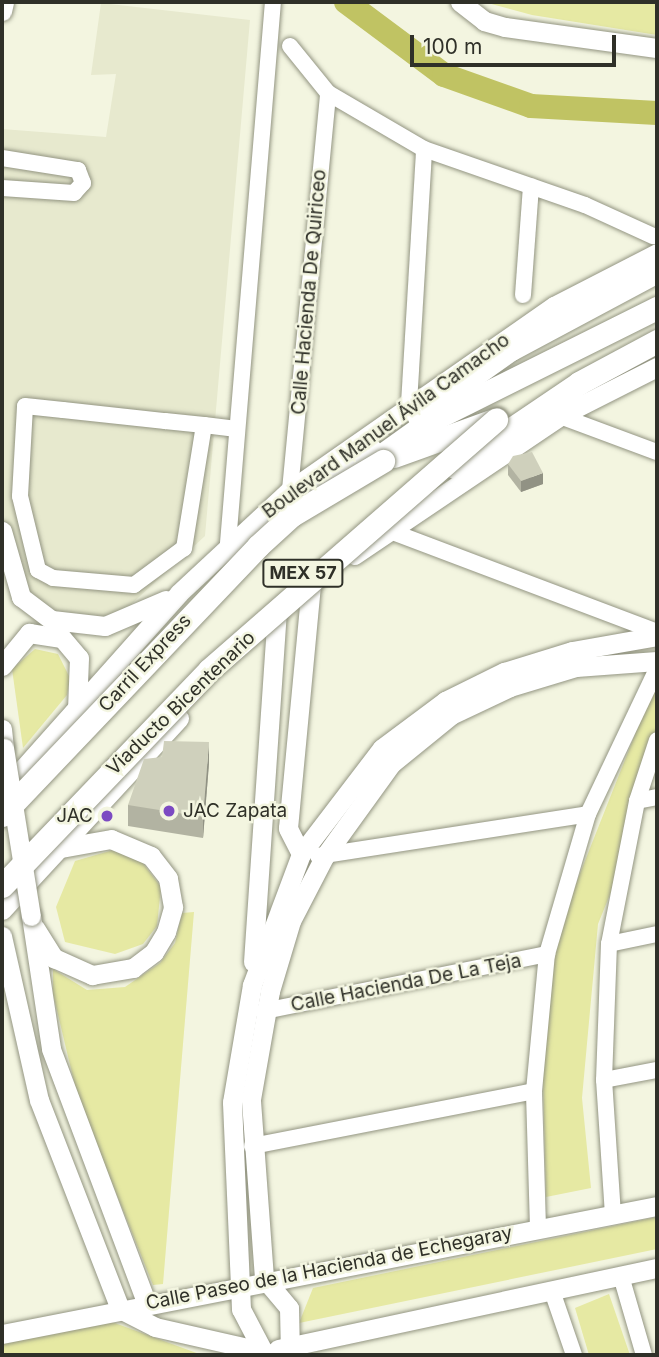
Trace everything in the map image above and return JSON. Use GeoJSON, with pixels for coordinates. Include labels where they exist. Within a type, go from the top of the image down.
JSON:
{"type":"FeatureCollection","features":[{"type":"Feature","properties":{"kind":"highway"},"geometry":{"type":"LineString","coordinates":[[2,804],[221,571],[290,505],[511,349],[657,271]]}},
{"type":"Feature","properties":{"kind":"highway","name":"Boulevard Manuel Ávila Camacho"},"geometry":{"type":"LineString","coordinates":[[2,822],[259,554],[385,451],[428,422],[657,308]]}},
{"type":"Feature","properties":{"kind":"highway","name":"Viaducto Bicentenario"},"geometry":{"type":"LineString","coordinates":[[290,505],[383,461],[496,420],[657,328]]}},
{"type":"Feature","properties":{"kind":"highway","name":"MEX 57"},"geometry":{"type":"LineString","coordinates":[[2,870],[298,577],[579,383],[657,341]]}},
{"type":"Feature","properties":{"kind":"highway","name":"Viaducto Bicentenario"},"geometry":{"type":"LineString","coordinates":[[2,886],[209,670],[496,420]]}},
{"type":"Feature","properties":{"kind":"highway","name":"Carril Express"},"geometry":{"type":"LineString","coordinates":[[2,815],[290,505]]}},
{"type":"Feature","properties":{"kind":"main road"},"geometry":{"type":"LineString","coordinates":[[2,11],[4,2]]}},
{"type":"Feature","properties":{"kind":"main road"},"geometry":{"type":"LineString","coordinates":[[460,2],[484,21],[505,27],[657,48]]}},
{"type":"Feature","properties":{"kind":"main road","name":"Boulevard Manuel Ávila Camacho"},"geometry":{"type":"LineString","coordinates":[[2,792],[77,711],[179,593],[228,543],[290,505],[409,404],[554,306],[655,245]]}},
{"type":"Feature","properties":{"kind":"main road"},"geometry":{"type":"LineString","coordinates":[[2,910],[277,614],[311,583],[560,416],[657,367]]}},
{"type":"Feature","properties":{"kind":"main road"},"geometry":{"type":"LineString","coordinates":[[2,531],[21,597],[52,620],[82,628],[119,624],[179,593]]}},
{"type":"Feature","properties":{"kind":"main road"},"geometry":{"type":"LineString","coordinates":[[301,854],[288,828],[311,583]]}},
{"type":"Feature","properties":{"kind":"main road"},"geometry":{"type":"LineString","coordinates":[[277,614],[261,988],[264,1011],[251,1099],[252,1146],[264,1278],[289,1308],[289,1351]]}},
{"type":"Feature","properties":{"kind":"main road"},"geometry":{"type":"LineString","coordinates":[[2,666],[29,633],[62,638],[80,667],[77,711]]}},
{"type":"Feature","properties":{"kind":"main road"},"geometry":{"type":"LineString","coordinates":[[260,1354],[241,1309],[232,1102],[261,988],[301,854],[382,748],[445,701],[561,654],[657,634]]}},
{"type":"Feature","properties":{"kind":"main road"},"geometry":{"type":"LineString","coordinates":[[261,988],[324,857],[391,764],[451,715],[510,687],[576,667],[657,661]]}},
{"type":"Feature","properties":{"kind":"main road"},"geometry":{"type":"LineString","coordinates":[[3,739],[51,1049],[147,1304]]}},
{"type":"Feature","properties":{"kind":"main road"},"geometry":{"type":"LineString","coordinates":[[31,920],[54,958],[92,975],[133,968],[154,952],[166,932],[173,907],[168,878],[152,856],[111,839],[60,848]]}},
{"type":"Feature","properties":{"kind":"main road"},"geometry":{"type":"LineString","coordinates":[[3,943],[39,1100],[120,1310],[155,1327],[260,1354],[289,1351],[657,1268]]}},
{"type":"Feature","properties":{"kind":"main road","name":"Calle Paseo de la Hacienda de Echegaray"},"geometry":{"type":"LineString","coordinates":[[2,1334],[264,1278],[657,1206]]}},
{"type":"Feature","properties":{"kind":"main road"},"geometry":{"type":"LineString","coordinates":[[102,1264],[117,1267],[127,1251]]}},
{"type":"Feature","properties":{"kind":"street"},"geometry":{"type":"LineString","coordinates":[[228,543],[273,2]]}},
{"type":"Feature","properties":{"kind":"street"},"geometry":{"type":"LineString","coordinates":[[290,46],[328,93],[424,149],[531,186],[655,245]]}},
{"type":"Feature","properties":{"kind":"street","name":"Calle Hacienda De Quiriceo"},"geometry":{"type":"LineString","coordinates":[[290,505],[328,93]]}},
{"type":"Feature","properties":{"kind":"street"},"geometry":{"type":"LineString","coordinates":[[409,404],[424,149]]}},
{"type":"Feature","properties":{"kind":"street"},"geometry":{"type":"LineString","coordinates":[[2,158],[78,170],[83,183],[74,193],[2,188]]}},
{"type":"Feature","properties":{"kind":"street"},"geometry":{"type":"LineString","coordinates":[[523,295],[531,186]]}},
{"type":"Feature","properties":{"kind":"street"},"geometry":{"type":"LineString","coordinates":[[204,425],[184,548],[150,577],[134,585],[53,578],[38,570],[20,496],[25,406],[204,425],[237,429]]}},
{"type":"Feature","properties":{"kind":"street"},"geometry":{"type":"LineString","coordinates":[[560,416],[657,452]]}},
{"type":"Feature","properties":{"kind":"street"},"geometry":{"type":"LineString","coordinates":[[390,531],[657,634]]}},
{"type":"Feature","properties":{"kind":"street"},"geometry":{"type":"LineString","coordinates":[[538,1228],[534,1091],[547,954],[588,814],[657,669]]}},
{"type":"Feature","properties":{"kind":"street"},"geometry":{"type":"LineString","coordinates":[[613,1215],[604,1080],[609,944],[637,801],[657,740]]}},
{"type":"Feature","properties":{"kind":"street"},"geometry":{"type":"LineString","coordinates":[[637,801],[657,797]]}},
{"type":"Feature","properties":{"kind":"street"},"geometry":{"type":"LineString","coordinates":[[301,854],[324,857],[588,814]]}},
{"type":"Feature","properties":{"kind":"street"},"geometry":{"type":"LineString","coordinates":[[609,944],[657,934]]}},
{"type":"Feature","properties":{"kind":"street","name":"Calle Hacienda De La Teja"},"geometry":{"type":"LineString","coordinates":[[264,1011],[547,954]]}},
{"type":"Feature","properties":{"kind":"street"},"geometry":{"type":"LineString","coordinates":[[604,1080],[657,1070]]}},
{"type":"Feature","properties":{"kind":"street"},"geometry":{"type":"LineString","coordinates":[[252,1146],[534,1091]]}},
{"type":"Feature","properties":{"kind":"street"},"geometry":{"type":"LineString","coordinates":[[621,1276],[645,1355]]}},
{"type":"Feature","properties":{"kind":"street"},"geometry":{"type":"LineString","coordinates":[[552,1291],[573,1355]]}},
{"type":"Feature","properties":{"kind":"shaded area"},"geometry":{"type":"Polygon","coordinates":[[[101,3],[250,20],[205,536],[126,609],[94,622],[59,615],[22,596],[2,529],[2,129],[106,137],[116,74],[91,75],[101,3]]]}},
{"type":"Feature","properties":{"kind":"green space"},"geometry":{"type":"Polygon","coordinates":[[[484,2],[657,2],[657,35],[532,15],[484,2]]]}},
{"type":"Feature","properties":{"kind":"green space"},"geometry":{"type":"Polygon","coordinates":[[[35,649],[58,654],[70,678],[67,695],[23,748],[12,669],[35,649]]]}},
{"type":"Feature","properties":{"kind":"green space"},"geometry":{"type":"Polygon","coordinates":[[[657,679],[657,738],[623,828],[626,855],[598,924],[582,1098],[591,1188],[546,1197],[542,1040],[556,934],[657,679]]]}},
{"type":"Feature","properties":{"kind":"green space"},"geometry":{"type":"Polygon","coordinates":[[[120,848],[142,862],[161,887],[157,926],[143,944],[115,954],[65,942],[56,907],[75,861],[120,848]]]}},
{"type":"Feature","properties":{"kind":"green space"},"geometry":{"type":"Polygon","coordinates":[[[194,912],[163,1284],[153,1285],[78,1098],[53,994],[53,969],[87,990],[125,987],[160,963],[175,943],[182,913],[194,912]]]}},
{"type":"Feature","properties":{"kind":"green space"},"geometry":{"type":"Polygon","coordinates":[[[657,1217],[657,1249],[299,1323],[313,1288],[657,1217]]]}},
{"type":"Feature","properties":{"kind":"green space"},"geometry":{"type":"Polygon","coordinates":[[[609,1294],[630,1355],[589,1355],[575,1308],[609,1294]]]}},
{"type":"Feature","properties":{"kind":"green space"},"geometry":{"type":"Polygon","coordinates":[[[112,1322],[202,1355],[2,1355],[2,1343],[112,1322]]]}},
{"type":"Feature","properties":{"kind":"building"},"geometry":{"type":"Polygon","coordinates":[[[532,452],[543,473],[521,481],[508,464],[513,456],[532,452]]]}},
{"type":"Feature","properties":{"kind":"building","name":"JAC Zapata"},"geometry":{"type":"Polygon","coordinates":[[[164,741],[209,742],[203,817],[128,805],[144,759],[162,757],[164,741]]]}},
{"type":"Feature","properties":{"kind":"waterway"},"geometry":{"type":"LineString","coordinates":[[346,2],[444,75],[531,106],[657,113]]}},
{"type":"Feature","properties":{"kind":"place","name":"JAC Zapata"},"geometry":{"type":"Point","coordinates":[169,811]}},
{"type":"Feature","properties":{"kind":"place","name":"JAC"},"geometry":{"type":"Point","coordinates":[107,816]}}]}
